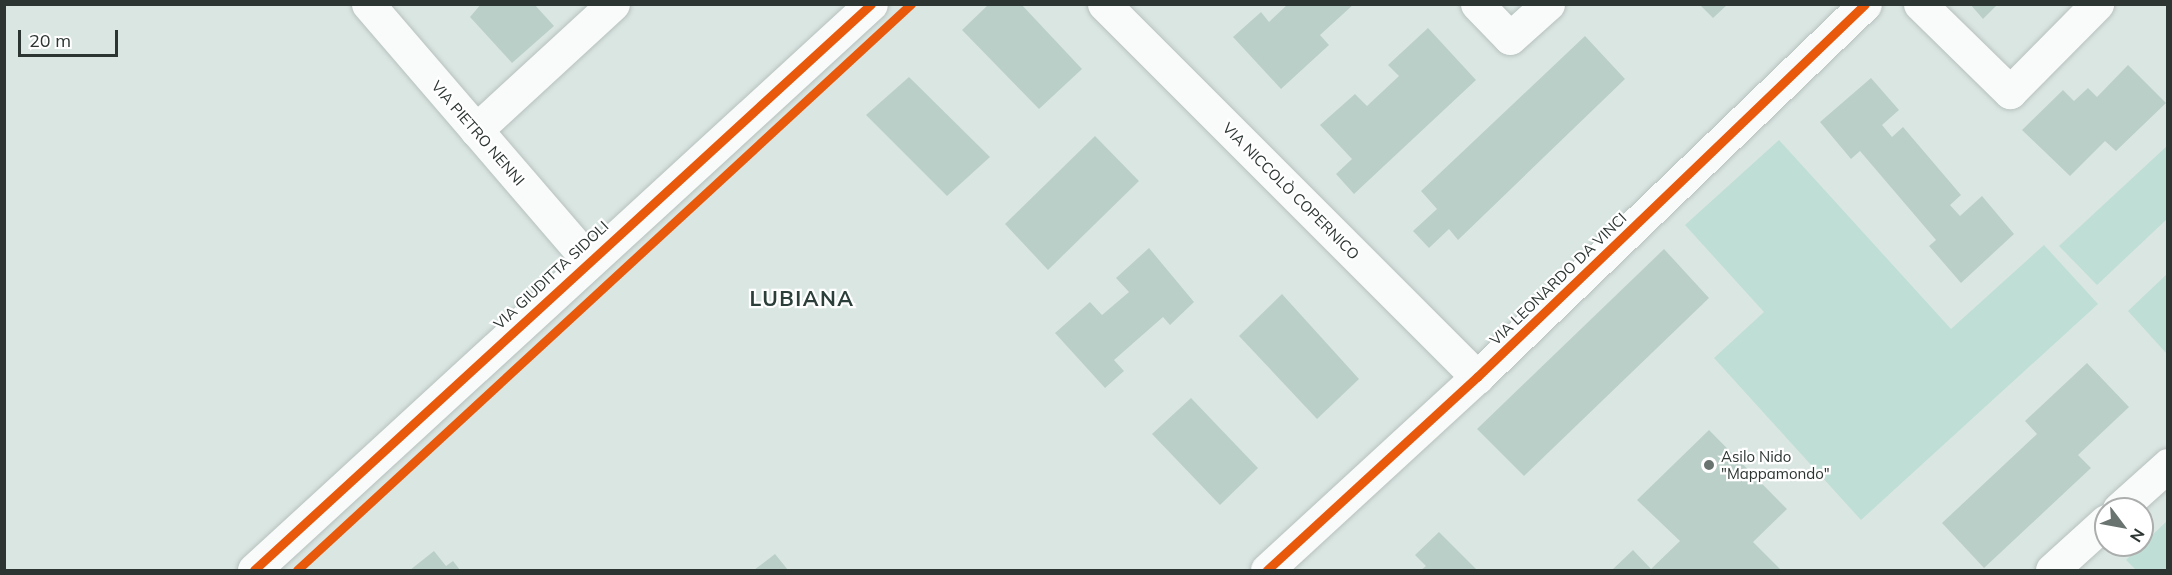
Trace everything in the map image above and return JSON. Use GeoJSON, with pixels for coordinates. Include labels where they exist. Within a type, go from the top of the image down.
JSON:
{"type":"FeatureCollection","features":[{"type":"Feature","properties":{"kind":"street","name":"VIA PIETRO NENNI"},"geometry":{"type":"LineString","coordinates":[[368,4],[589,261]]}},
{"type":"Feature","properties":{"kind":"street"},"geometry":{"type":"LineString","coordinates":[[476,130],[613,4]]}},
{"type":"Feature","properties":{"kind":"street","name":"VIA GIUDITTA SIDOLI"},"geometry":{"type":"LineString","coordinates":[[254,570],[871,4]]}},
{"type":"Feature","properties":{"kind":"street","name":"VIA NICCOLÒ COPERNICO"},"geometry":{"type":"LineString","coordinates":[[1104,4],[1477,377]]}},
{"type":"Feature","properties":{"kind":"street"},"geometry":{"type":"LineString","coordinates":[[1477,4],[1510,38],[1548,4]]}},
{"type":"Feature","properties":{"kind":"street","name":"VIA LEONARDO DA VINCI"},"geometry":{"type":"LineString","coordinates":[[1268,570],[1477,377],[1865,4]]}},
{"type":"Feature","properties":{"kind":"street"},"geometry":{"type":"LineString","coordinates":[[1920,4],[2010,92],[2097,4]]}},
{"type":"Feature","properties":{"kind":"street"},"geometry":{"type":"LineString","coordinates":[[2132,497],[2168,465]]}},
{"type":"Feature","properties":{"kind":"street"},"geometry":{"type":"LineString","coordinates":[[2052,570],[2094,532]]}},
{"type":"Feature","properties":{"kind":"green space"},"geometry":{"type":"Polygon","coordinates":[[[1779,140],[1951,329],[2044,245],[2098,304],[1861,520],[1714,358],[1764,312],[1685,225],[1779,140]]]}},
{"type":"Feature","properties":{"kind":"green space"},"geometry":{"type":"Polygon","coordinates":[[[2167,146],[2167,219],[2097,285],[2059,246],[2167,146]]]}},
{"type":"Feature","properties":{"kind":"green space"},"geometry":{"type":"Polygon","coordinates":[[[2167,274],[2167,354],[2128,311],[2167,274]]]}},
{"type":"Feature","properties":{"kind":"green space"},"geometry":{"type":"Polygon","coordinates":[[[2167,521],[2167,570],[2136,570],[2126,560],[2129,557],[2154,557],[2154,533],[2167,521]]]}},
{"type":"Feature","properties":{"kind":"building"},"geometry":{"type":"Polygon","coordinates":[[[481,4],[534,4],[554,26],[512,63],[470,17],[481,4]]]}},
{"type":"Feature","properties":{"kind":"building"},"geometry":{"type":"Polygon","coordinates":[[[989,4],[1021,4],[1082,69],[1039,109],[962,30],[989,4]]]}},
{"type":"Feature","properties":{"kind":"building"},"geometry":{"type":"Polygon","coordinates":[[[1288,4],[1354,4],[1320,35],[1329,45],[1281,89],[1233,37],[1261,12],[1269,22],[1288,4]]]}},
{"type":"Feature","properties":{"kind":"building"},"geometry":{"type":"Polygon","coordinates":[[[1699,4],[1728,4],[1713,18],[1699,4]]]}},
{"type":"Feature","properties":{"kind":"building"},"geometry":{"type":"Polygon","coordinates":[[[1970,4],[1998,4],[1983,19],[1970,4]]]}},
{"type":"Feature","properties":{"kind":"building"},"geometry":{"type":"Polygon","coordinates":[[[1428,28],[1476,80],[1354,194],[1336,174],[1352,159],[1320,125],[1355,94],[1367,106],[1399,76],[1388,65],[1428,28]]]}},
{"type":"Feature","properties":{"kind":"building"},"geometry":{"type":"Polygon","coordinates":[[[1585,36],[1625,79],[1458,240],[1449,229],[1429,248],[1413,231],[1437,209],[1421,191],[1585,36]]]}},
{"type":"Feature","properties":{"kind":"building"},"geometry":{"type":"Polygon","coordinates":[[[2128,65],[2166,103],[2116,151],[2105,141],[2070,176],[2022,130],[2063,90],[2074,101],[2088,88],[2097,97],[2128,65]]]}},
{"type":"Feature","properties":{"kind":"building"},"geometry":{"type":"Polygon","coordinates":[[[909,77],[990,157],[947,196],[866,115],[909,77]]]}},
{"type":"Feature","properties":{"kind":"building"},"geometry":{"type":"Polygon","coordinates":[[[1871,78],[1899,110],[1882,125],[1892,137],[1903,127],[1961,195],[1950,205],[1960,216],[1982,196],[2014,234],[1961,283],[1929,246],[1936,240],[1860,151],[1851,159],[1820,122],[1871,78]]]}},
{"type":"Feature","properties":{"kind":"building"},"geometry":{"type":"Polygon","coordinates":[[[1095,136],[1139,181],[1048,270],[1005,224],[1095,136]]]}},
{"type":"Feature","properties":{"kind":"building"},"geometry":{"type":"Polygon","coordinates":[[[1149,248],[1194,302],[1170,325],[1163,317],[1114,360],[1124,371],[1105,388],[1055,333],[1090,302],[1102,315],[1129,292],[1116,278],[1149,248]]]}},
{"type":"Feature","properties":{"kind":"building"},"geometry":{"type":"Polygon","coordinates":[[[1664,249],[1709,298],[1524,476],[1477,429],[1664,249]]]}},
{"type":"Feature","properties":{"kind":"building"},"geometry":{"type":"Polygon","coordinates":[[[1282,294],[1359,379],[1317,419],[1239,336],[1282,294]]]}},
{"type":"Feature","properties":{"kind":"building"},"geometry":{"type":"Polygon","coordinates":[[[2087,363],[2129,407],[2078,455],[2091,468],[1984,568],[1942,523],[2037,434],[2025,421],[2087,363]]]}},
{"type":"Feature","properties":{"kind":"building"},"geometry":{"type":"Polygon","coordinates":[[[1191,398],[1258,468],[1220,505],[1152,434],[1191,398]]]}},
{"type":"Feature","properties":{"kind":"building","name":"Asilo Nido \"Mappamondo\""},"geometry":{"type":"Polygon","coordinates":[[[1709,430],[1787,509],[1753,542],[1781,570],[1612,570],[1633,550],[1651,569],[1680,541],[1637,500],[1709,430]]]}},
{"type":"Feature","properties":{"kind":"building"},"geometry":{"type":"Polygon","coordinates":[[[1439,532],[1477,570],[1421,570],[1426,566],[1415,555],[1439,532]]]}},
{"type":"Feature","properties":{"kind":"building"},"geometry":{"type":"Polygon","coordinates":[[[434,551],[446,566],[453,561],[460,570],[410,570],[434,551]]]}},
{"type":"Feature","properties":{"kind":"building"},"geometry":{"type":"Polygon","coordinates":[[[775,554],[788,570],[754,570],[775,554]]]}},
{"type":"Feature","properties":{"kind":"cycle path"},"geometry":{"type":"LineString","coordinates":[[254,570],[871,4]]}},
{"type":"Feature","properties":{"kind":"cycle path"},"geometry":{"type":"LineString","coordinates":[[297,570],[911,4]]}},
{"type":"Feature","properties":{"kind":"cycle path"},"geometry":{"type":"LineString","coordinates":[[1267,570],[1477,377],[1865,4]]}},
{"type":"Feature","properties":{"kind":"place","name":"Asilo Nido \"Mappamondo\""},"geometry":{"type":"Point","coordinates":[1709,465]}},
{"type":"Feature","properties":{"kind":"district","name":"LUBIANA"},"geometry":{"type":"Point","coordinates":[802,298]}}]}
